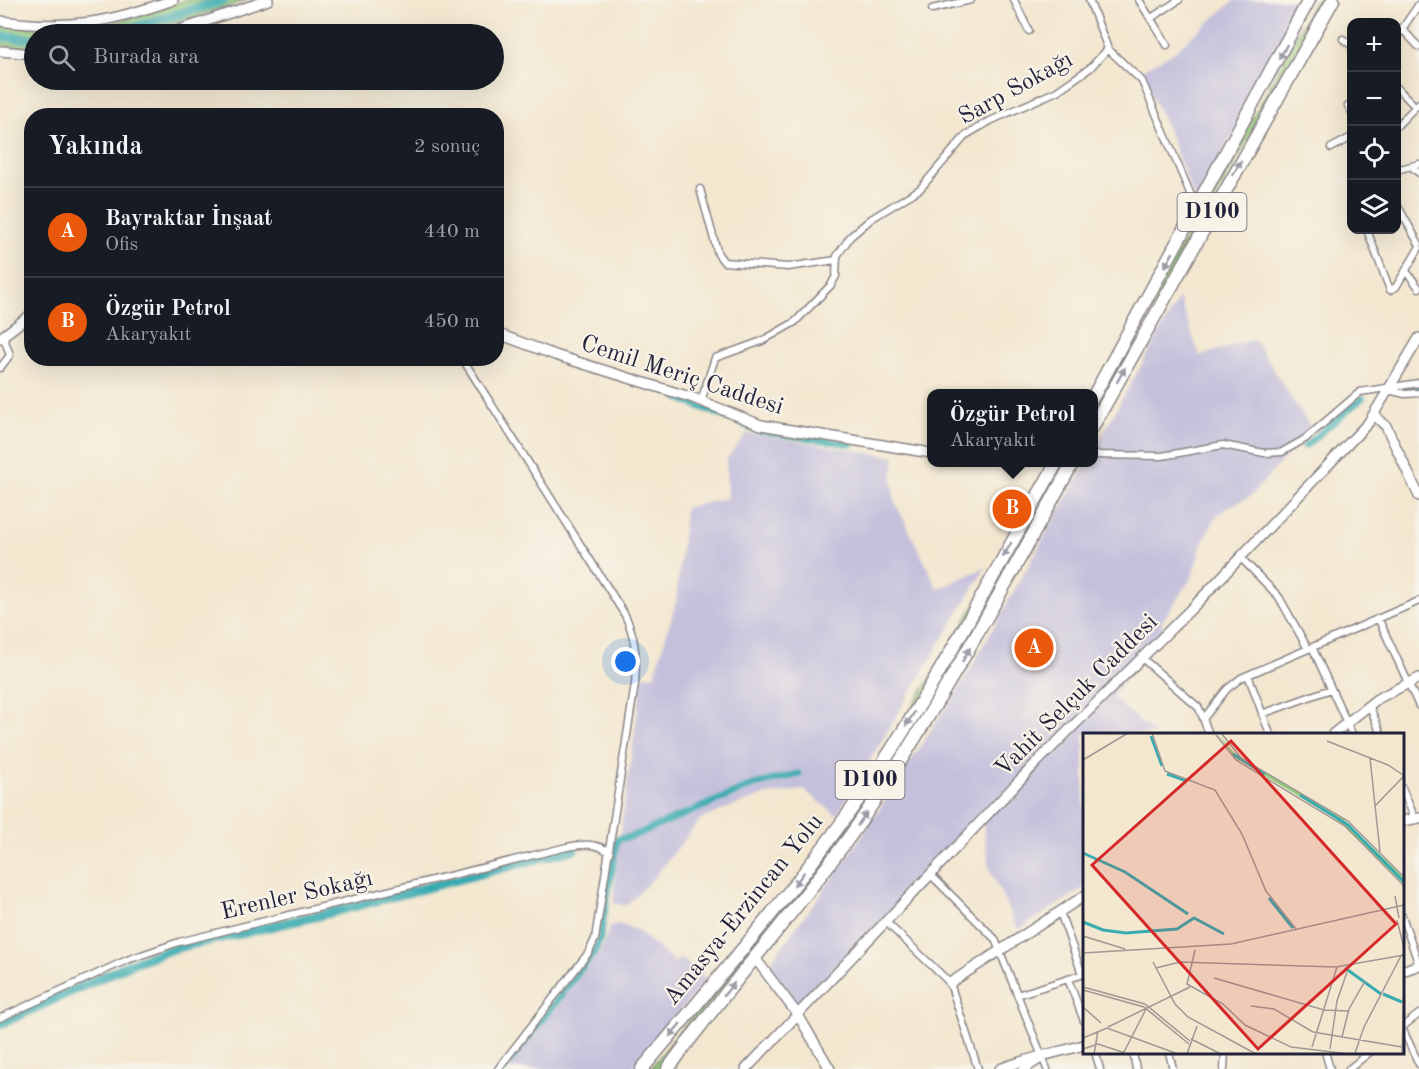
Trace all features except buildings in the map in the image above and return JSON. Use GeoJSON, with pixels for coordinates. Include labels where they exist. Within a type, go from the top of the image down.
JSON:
{"type":"FeatureCollection","features":[{"type":"Feature","properties":{"kind":"highway","name":"D100"},"geometry":{"type":"LineString","coordinates":[[1097,389],[1309,0]]}},
{"type":"Feature","properties":{"kind":"highway","name":"D100"},"geometry":{"type":"LineString","coordinates":[[1098,417],[1333,0]]}},
{"type":"Feature","properties":{"kind":"highway","name":"Amasya-Erzincan Yolu"},"geometry":{"type":"LineString","coordinates":[[642,1069],[769,918],[853,806],[940,669],[1054,467]]}},
{"type":"Feature","properties":{"kind":"highway","name":"Amasya-Erzincan Yolu"},"geometry":{"type":"LineString","coordinates":[[668,1069],[812,888],[914,741],[966,656],[1070,467]]}},
{"type":"Feature","properties":{"kind":"street"},"geometry":{"type":"LineString","coordinates":[[86,24],[112,20],[172,0]]}},
{"type":"Feature","properties":{"kind":"street"},"geometry":{"type":"LineString","coordinates":[[197,24],[268,0]]}},
{"type":"Feature","properties":{"kind":"street"},"geometry":{"type":"LineString","coordinates":[[932,9],[971,0]]}},
{"type":"Feature","properties":{"kind":"street"},"geometry":{"type":"LineString","coordinates":[[1014,0],[1029,31]]}},
{"type":"Feature","properties":{"kind":"street"},"geometry":{"type":"LineString","coordinates":[[1089,0],[1108,49],[1142,81],[1197,209]]}},
{"type":"Feature","properties":{"kind":"street"},"geometry":{"type":"LineString","coordinates":[[1139,0],[1167,45]]}},
{"type":"Feature","properties":{"kind":"street"},"geometry":{"type":"LineString","coordinates":[[1151,18],[1179,0]]}},
{"type":"Feature","properties":{"kind":"street"},"geometry":{"type":"LineString","coordinates":[[1419,4],[1402,29],[1419,47]]}},
{"type":"Feature","properties":{"kind":"street"},"geometry":{"type":"LineString","coordinates":[[0,21],[59,24]]}},
{"type":"Feature","properties":{"kind":"street"},"geometry":{"type":"LineString","coordinates":[[1343,39],[1347,42]]}},
{"type":"Feature","properties":{"kind":"street","name":"Sarp Sokağı"},"geometry":{"type":"LineString","coordinates":[[701,401],[715,358],[762,340],[800,317],[831,285],[836,276],[836,260],[855,232],[883,211],[920,189],[966,135],[1057,91],[1090,68],[1108,49]]}},
{"type":"Feature","properties":{"kind":"street"},"geometry":{"type":"LineString","coordinates":[[0,51],[24,53]]}},
{"type":"Feature","properties":{"kind":"street"},"geometry":{"type":"LineString","coordinates":[[1397,126],[1418,105],[1401,91]]}},
{"type":"Feature","properties":{"kind":"street"},"geometry":{"type":"LineString","coordinates":[[1331,148],[1347,140]]}},
{"type":"Feature","properties":{"kind":"street"},"geometry":{"type":"LineString","coordinates":[[1401,169],[1419,164]]}},
{"type":"Feature","properties":{"kind":"street"},"geometry":{"type":"LineString","coordinates":[[1412,167],[1419,173]]}},
{"type":"Feature","properties":{"kind":"street"},"geometry":{"type":"LineString","coordinates":[[700,189],[718,254],[724,261],[788,267],[836,260]]}},
{"type":"Feature","properties":{"kind":"street"},"geometry":{"type":"LineString","coordinates":[[1369,234],[1390,290],[1394,289],[1406,272],[1419,246],[1401,212]]}},
{"type":"Feature","properties":{"kind":"street"},"geometry":{"type":"LineString","coordinates":[[1406,272],[1419,288]]}},
{"type":"Feature","properties":{"kind":"street"},"geometry":{"type":"LineString","coordinates":[[0,368],[10,355],[2,337],[24,320]]}},
{"type":"Feature","properties":{"kind":"street","name":"Cemil Meriç Caddesi"},"geometry":{"type":"LineString","coordinates":[[504,336],[555,355],[701,401],[749,422],[776,429],[927,452]]}},
{"type":"Feature","properties":{"kind":"street","name":"Vahit Selçuk Caddesi"},"geometry":{"type":"LineString","coordinates":[[749,1068],[1037,762],[1241,558],[1374,415],[1419,338]]}},
{"type":"Feature","properties":{"kind":"street"},"geometry":{"type":"LineString","coordinates":[[467,366],[613,595],[633,632],[636,655],[635,684],[610,853],[600,912],[589,952],[498,1069]]}},
{"type":"Feature","properties":{"kind":"street"},"geometry":{"type":"LineString","coordinates":[[1098,455],[1162,456],[1223,445],[1264,453],[1282,452],[1305,439],[1360,392],[1388,390],[1419,383]]}},
{"type":"Feature","properties":{"kind":"street"},"geometry":{"type":"LineString","coordinates":[[1388,390],[1399,393],[1419,393]]}},
{"type":"Feature","properties":{"kind":"street"},"geometry":{"type":"LineString","coordinates":[[1374,415],[1386,426],[1419,496]]}},
{"type":"Feature","properties":{"kind":"street"},"geometry":{"type":"LineString","coordinates":[[1241,558],[1275,591],[1310,648],[1351,733]]}},
{"type":"Feature","properties":{"kind":"street"},"geometry":{"type":"LineString","coordinates":[[1204,718],[1227,689],[1248,675],[1419,601]]}},
{"type":"Feature","properties":{"kind":"street"},"geometry":{"type":"LineString","coordinates":[[1378,618],[1419,706]]}},
{"type":"Feature","properties":{"kind":"street"},"geometry":{"type":"LineString","coordinates":[[1142,658],[1194,702],[1204,718],[1208,733]]}},
{"type":"Feature","properties":{"kind":"street"},"geometry":{"type":"LineString","coordinates":[[1248,675],[1269,733]]}},
{"type":"Feature","properties":{"kind":"street"},"geometry":{"type":"LineString","coordinates":[[1336,733],[1369,705],[1419,678]]}},
{"type":"Feature","properties":{"kind":"street"},"geometry":{"type":"LineString","coordinates":[[1262,714],[1331,689]]}},
{"type":"Feature","properties":{"kind":"street"},"geometry":{"type":"LineString","coordinates":[[1369,705],[1380,733]]}},
{"type":"Feature","properties":{"kind":"street"},"geometry":{"type":"LineString","coordinates":[[1404,792],[1417,818]]}},
{"type":"Feature","properties":{"kind":"street","name":"Erenler Sokağı"},"geometry":{"type":"LineString","coordinates":[[0,1018],[127,960],[179,942],[567,847],[591,845],[603,848],[610,853]]}},
{"type":"Feature","properties":{"kind":"street"},"geometry":{"type":"LineString","coordinates":[[931,875],[991,935],[1000,951],[1047,1069]]}},
{"type":"Feature","properties":{"kind":"street"},"geometry":{"type":"LineString","coordinates":[[950,982],[1083,897]]}},
{"type":"Feature","properties":{"kind":"street"},"geometry":{"type":"LineString","coordinates":[[1017,995],[1083,974],[1060,912]]}},
{"type":"Feature","properties":{"kind":"street"},"geometry":{"type":"LineString","coordinates":[[886,922],[950,982],[978,1069]]}},
{"type":"Feature","properties":{"kind":"street"},"geometry":{"type":"LineString","coordinates":[[1404,922],[1419,965],[1404,970]]}},
{"type":"Feature","properties":{"kind":"street"},"geometry":{"type":"LineString","coordinates":[[755,958],[798,1015],[831,1069]]}},
{"type":"Feature","properties":{"kind":"street"},"geometry":{"type":"LineString","coordinates":[[1068,979],[1083,1018]]}},
{"type":"Feature","properties":{"kind":"street"},"geometry":{"type":"LineString","coordinates":[[1404,1026],[1419,1014]]}},
{"type":"Feature","properties":{"kind":"street"},"geometry":{"type":"LineString","coordinates":[[1404,1032],[1419,1064]]}},
{"type":"Feature","properties":{"kind":"street"},"geometry":{"type":"LineString","coordinates":[[1024,1069],[1041,1058],[1083,1045]]}},
{"type":"Feature","properties":{"kind":"street"},"geometry":{"type":"LineString","coordinates":[[1095,1054],[1100,1069]]}},
{"type":"Feature","properties":{"kind":"street"},"geometry":{"type":"LineString","coordinates":[[1133,1054],[1136,1069]]}},
{"type":"Feature","properties":{"kind":"street"},"geometry":{"type":"LineString","coordinates":[[1169,1054],[1173,1069]]}},
{"type":"Feature","properties":{"kind":"street"},"geometry":{"type":"LineString","coordinates":[[1224,1069],[1225,1054]]}},
{"type":"Feature","properties":{"kind":"street"},"geometry":{"type":"LineString","coordinates":[[1325,1054],[1330,1069]]}},
{"type":"Feature","properties":{"kind":"street"},"geometry":{"type":"LineString","coordinates":[[1349,1069],[1369,1054]]}},
{"type":"Feature","properties":{"kind":"street"},"geometry":{"type":"LineString","coordinates":[[1000,1069],[1028,1058],[1041,1058]]}},
{"type":"Feature","properties":{"kind":"shaded area"},"geometry":{"type":"Polygon","coordinates":[[[1235,0],[1300,0],[1271,67],[1196,203],[1168,130],[1140,71],[1172,53],[1235,0]]]}},
{"type":"Feature","properties":{"kind":"shaded area"},"geometry":{"type":"Polygon","coordinates":[[[1179,298],[1200,356],[1254,339],[1311,428],[1251,496],[1226,508],[1216,517],[1202,543],[1192,577],[1161,623],[1164,628],[1112,697],[1154,733],[1083,733],[1083,889],[1018,930],[989,868],[982,817],[797,1009],[769,964],[846,860],[964,680],[1084,467],[1098,467],[1098,442],[1179,298]]]}},
{"type":"Feature","properties":{"kind":"shaded area"},"geometry":{"type":"Polygon","coordinates":[[[747,433],[895,457],[892,480],[895,502],[938,589],[986,567],[837,815],[804,790],[765,795],[725,809],[700,820],[657,874],[626,906],[613,903],[618,848],[643,675],[654,676],[676,602],[685,508],[727,498],[726,460],[747,433]]]}},
{"type":"Feature","properties":{"kind":"shaded area"},"geometry":{"type":"Polygon","coordinates":[[[617,924],[637,930],[675,963],[680,957],[707,979],[631,1069],[509,1069],[601,950],[610,927],[617,924]]]}},
{"type":"Feature","properties":{"kind":"green space"},"geometry":{"type":"Polygon","coordinates":[[[186,0],[248,0],[173,24],[110,24],[186,0]]]}},
{"type":"Feature","properties":{"kind":"green space"},"geometry":{"type":"Polygon","coordinates":[[[1315,0],[1326,0],[1098,405],[1098,397],[1265,96],[1315,0]]]}},
{"type":"Feature","properties":{"kind":"green space"},"geometry":{"type":"Polygon","coordinates":[[[0,25],[24,26],[24,47],[0,45],[0,25]]]}},
{"type":"Feature","properties":{"kind":"green space"},"geometry":{"type":"Polygon","coordinates":[[[1060,467],[1064,467],[939,688],[855,818],[660,1069],[650,1069],[818,862],[1060,467]]]}},
{"type":"Feature","properties":{"kind":"waterway"},"geometry":{"type":"LineString","coordinates":[[146,24],[224,0]]}},
{"type":"Feature","properties":{"kind":"waterway"},"geometry":{"type":"LineString","coordinates":[[0,36],[24,38]]}},
{"type":"Feature","properties":{"kind":"waterway"},"geometry":{"type":"LineString","coordinates":[[1409,389],[1419,388]]}},
{"type":"Feature","properties":{"kind":"waterway"},"geometry":{"type":"LineString","coordinates":[[678,398],[761,431],[851,444]]}},
{"type":"Feature","properties":{"kind":"waterway"},"geometry":{"type":"LineString","coordinates":[[1305,446],[1362,398]]}},
{"type":"Feature","properties":{"kind":"waterway"},"geometry":{"type":"LineString","coordinates":[[504,1069],[595,951],[600,938],[617,839],[631,837],[754,785],[799,774]]}},
{"type":"Feature","properties":{"kind":"waterway"},"geometry":{"type":"LineString","coordinates":[[0,1024],[137,961],[174,948],[321,915],[574,849]]}},
{"type":"Feature","properties":{"kind":"place","name":"Özgür Petrol"},"geometry":{"type":"Point","coordinates":[1012,509]}},
{"type":"Feature","properties":{"kind":"place","name":"Bayraktar İnşaat"},"geometry":{"type":"Point","coordinates":[1034,648]}}]}
